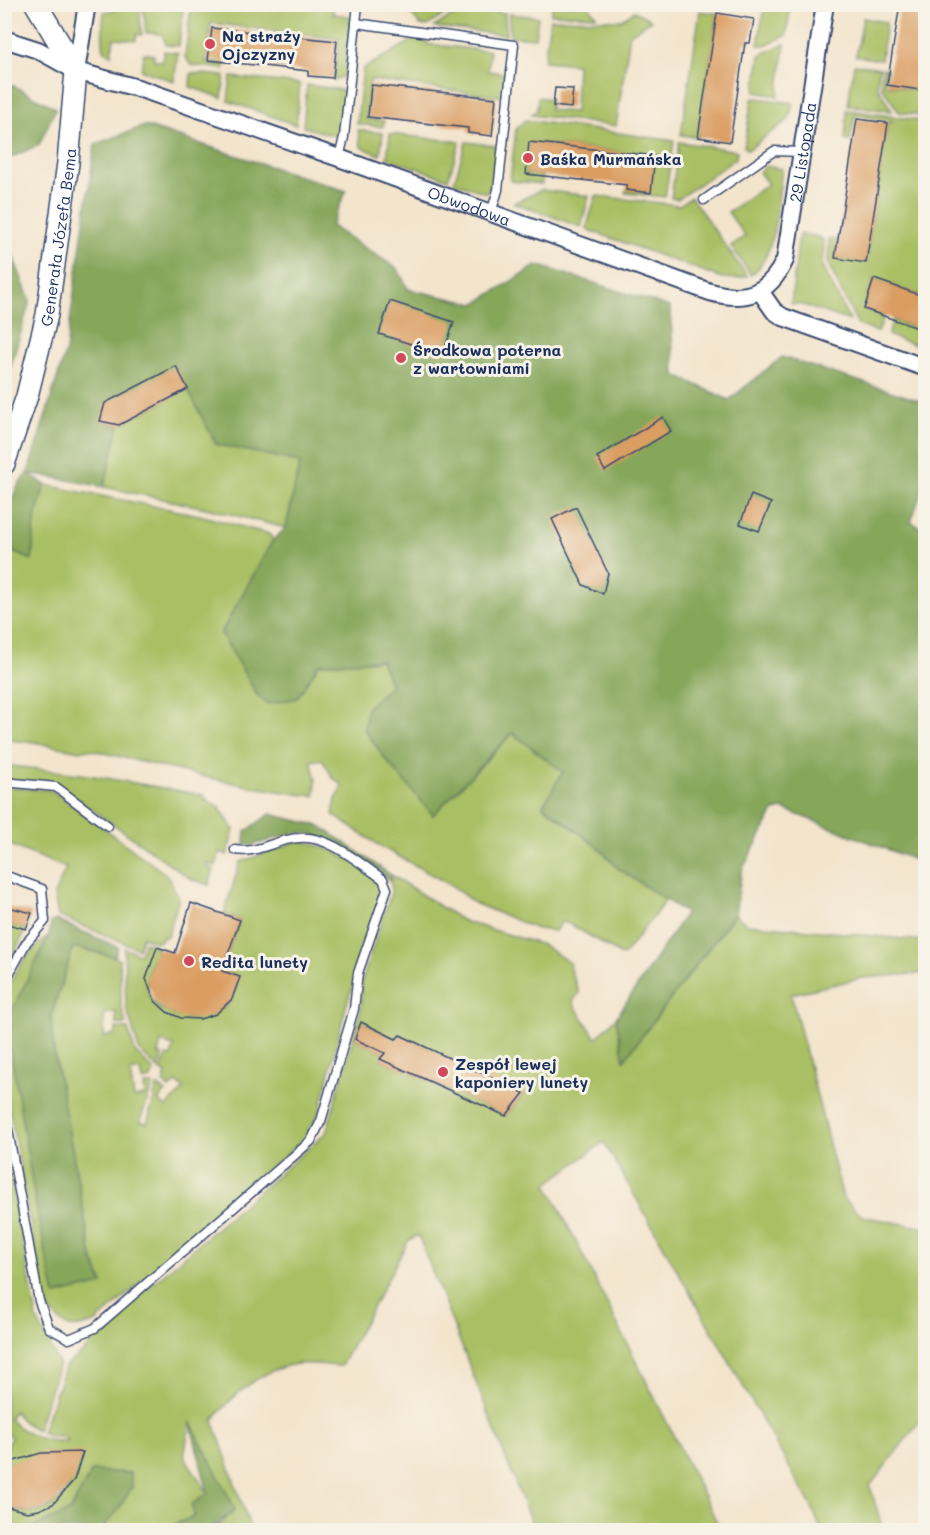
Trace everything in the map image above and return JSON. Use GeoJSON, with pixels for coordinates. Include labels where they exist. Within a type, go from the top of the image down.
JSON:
{"type":"FeatureCollection","features":[{"type":"Feature","properties":{"kind":"street"},"geometry":{"type":"LineString","coordinates":[[36,4],[76,71]]}},
{"type":"Feature","properties":{"kind":"street","name":"Generała Józefa Bema"},"geometry":{"type":"LineString","coordinates":[[4,464],[27,396],[47,315],[68,163],[76,71],[87,4]]}},
{"type":"Feature","properties":{"kind":"street","name":"29 Listopada"},"geometry":{"type":"LineString","coordinates":[[760,291],[777,277],[785,260],[825,4]]}},
{"type":"Feature","properties":{"kind":"street","name":"Obwodowa"},"geometry":{"type":"LineString","coordinates":[[4,39],[38,50],[76,71],[141,89],[339,158],[710,292],[728,296],[744,296],[760,291]]}},
{"type":"Feature","properties":{"kind":"street"},"geometry":{"type":"LineString","coordinates":[[760,291],[774,311],[783,317],[926,368]]}},
{"type":"Feature","properties":{"kind":"lane"},"geometry":{"type":"LineString","coordinates":[[339,158],[344,136],[358,4]]}},
{"type":"Feature","properties":{"kind":"lane"},"geometry":{"type":"LineString","coordinates":[[356,23],[514,45],[498,190],[490,213]]}},
{"type":"Feature","properties":{"kind":"lane"},"geometry":{"type":"LineString","coordinates":[[704,200],[774,150],[802,152]]}},
{"type":"Feature","properties":{"kind":"lane"},"geometry":{"type":"LineString","coordinates":[[4,782],[56,788],[108,826]]}},
{"type":"Feature","properties":{"kind":"lane"},"geometry":{"type":"LineString","coordinates":[[4,1108],[39,1301],[49,1328],[69,1339],[95,1328],[311,1141],[321,1121],[354,1009],[358,973],[387,889],[383,879],[320,840],[300,837],[251,853],[235,850]]}},
{"type":"Feature","properties":{"kind":"lane"},"geometry":{"type":"LineString","coordinates":[[4,874],[42,889],[45,921],[26,943],[4,983]]}},
{"type":"Feature","properties":{"kind":"green space"},"geometry":{"type":"Polygon","coordinates":[[[134,4],[139,5],[142,35],[137,34],[136,40],[114,38],[111,55],[104,50],[103,45],[104,12],[134,4]]]}},
{"type":"Feature","properties":{"kind":"green space"},"geometry":{"type":"Polygon","coordinates":[[[430,4],[456,7],[427,26],[420,25],[403,5],[430,4]]]}},
{"type":"Feature","properties":{"kind":"green space"},"geometry":{"type":"Polygon","coordinates":[[[143,5],[183,9],[179,46],[166,45],[162,34],[146,33],[143,5]]]}},
{"type":"Feature","properties":{"kind":"green space"},"geometry":{"type":"Polygon","coordinates":[[[191,5],[334,5],[333,14],[349,16],[351,19],[345,75],[334,81],[339,39],[211,23],[206,62],[225,64],[224,69],[191,65],[185,57],[191,5]]]}},
{"type":"Feature","properties":{"kind":"green space"},"geometry":{"type":"Polygon","coordinates":[[[552,5],[588,5],[596,16],[551,14],[552,5]]]}},
{"type":"Feature","properties":{"kind":"green space"},"geometry":{"type":"Polygon","coordinates":[[[775,5],[791,5],[786,36],[765,45],[758,45],[763,13],[775,5]]]}},
{"type":"Feature","properties":{"kind":"green space"},"geometry":{"type":"Polygon","coordinates":[[[464,8],[505,13],[506,35],[434,27],[464,8]]]}},
{"type":"Feature","properties":{"kind":"green space"},"geometry":{"type":"Polygon","coordinates":[[[634,11],[651,20],[630,34],[616,126],[531,115],[537,110],[538,97],[550,99],[550,110],[575,112],[577,64],[544,61],[550,19],[621,20],[634,11]]]}},
{"type":"Feature","properties":{"kind":"green space"},"geometry":{"type":"Polygon","coordinates":[[[700,11],[717,13],[698,137],[681,135],[700,11]]]}},
{"type":"Feature","properties":{"kind":"green space"},"geometry":{"type":"Polygon","coordinates":[[[509,14],[538,17],[535,38],[510,36],[509,14]]]}},
{"type":"Feature","properties":{"kind":"green space"},"geometry":{"type":"Polygon","coordinates":[[[863,18],[886,22],[881,60],[856,56],[863,18]]]}},
{"type":"Feature","properties":{"kind":"green space"},"geometry":{"type":"Polygon","coordinates":[[[418,37],[427,38],[427,44],[490,51],[488,71],[503,73],[505,76],[503,97],[370,80],[366,119],[384,121],[383,127],[357,124],[363,69],[418,37]]]}},
{"type":"Feature","properties":{"kind":"green space"},"geometry":{"type":"Polygon","coordinates":[[[785,44],[778,96],[755,92],[760,55],[785,44]]]}},
{"type":"Feature","properties":{"kind":"green space"},"geometry":{"type":"Polygon","coordinates":[[[164,51],[178,53],[174,81],[141,70],[144,53],[154,55],[154,60],[162,61],[164,51]]]}},
{"type":"Feature","properties":{"kind":"green space"},"geometry":{"type":"Polygon","coordinates":[[[925,52],[925,116],[899,112],[881,86],[883,68],[887,69],[885,85],[919,90],[925,52]]]}},
{"type":"Feature","properties":{"kind":"green space"},"geometry":{"type":"Polygon","coordinates":[[[854,64],[880,68],[877,86],[892,111],[848,105],[854,64]]]}},
{"type":"Feature","properties":{"kind":"green space"},"geometry":{"type":"Polygon","coordinates":[[[191,73],[225,76],[222,98],[190,87],[191,73]]]}},
{"type":"Feature","properties":{"kind":"green space"},"geometry":{"type":"Polygon","coordinates":[[[231,77],[300,84],[296,125],[228,101],[231,77]]]}},
{"type":"Feature","properties":{"kind":"green space"},"geometry":{"type":"Polygon","coordinates":[[[4,81],[56,108],[39,145],[5,160],[4,81]]]}},
{"type":"Feature","properties":{"kind":"green space"},"geometry":{"type":"Polygon","coordinates":[[[307,85],[341,90],[344,93],[339,133],[336,136],[303,127],[307,85]]]}},
{"type":"Feature","properties":{"kind":"green space"},"geometry":{"type":"Polygon","coordinates":[[[752,99],[793,103],[789,119],[748,150],[744,147],[752,99]]]}},
{"type":"Feature","properties":{"kind":"green space"},"geometry":{"type":"Polygon","coordinates":[[[847,110],[925,121],[925,297],[874,279],[864,309],[884,316],[878,332],[858,325],[828,264],[829,239],[837,240],[835,258],[866,262],[888,123],[893,121],[855,115],[850,141],[845,140],[847,110]]]}},
{"type":"Feature","properties":{"kind":"green space"},"geometry":{"type":"Polygon","coordinates":[[[525,120],[674,141],[665,197],[625,193],[626,190],[650,193],[654,156],[530,142],[526,174],[542,176],[542,184],[510,181],[516,129],[525,120]]]}},
{"type":"Feature","properties":{"kind":"green space"},"geometry":{"type":"Polygon","coordinates":[[[145,126],[346,191],[331,226],[398,269],[408,289],[475,304],[537,265],[670,307],[675,375],[729,400],[782,357],[925,402],[925,482],[911,522],[926,530],[925,864],[783,809],[774,811],[742,870],[735,914],[624,1060],[616,1018],[686,913],[619,869],[599,848],[543,805],[563,772],[512,733],[433,815],[386,760],[364,729],[367,708],[391,685],[381,660],[319,664],[297,698],[268,704],[257,695],[221,633],[273,540],[286,528],[300,462],[216,444],[176,367],[100,421],[119,425],[104,487],[29,473],[45,485],[35,519],[32,560],[6,549],[5,552],[7,520],[12,500],[28,472],[66,350],[95,144],[145,126]]]}},
{"type":"Feature","properties":{"kind":"green space"},"geometry":{"type":"Polygon","coordinates":[[[358,130],[383,133],[380,155],[361,147],[358,130]]]}},
{"type":"Feature","properties":{"kind":"green space"},"geometry":{"type":"Polygon","coordinates":[[[390,134],[460,142],[448,179],[387,158],[390,134]]]}},
{"type":"Feature","properties":{"kind":"green space"},"geometry":{"type":"Polygon","coordinates":[[[466,142],[497,146],[494,181],[486,193],[454,182],[466,142]]]}},
{"type":"Feature","properties":{"kind":"green space"},"geometry":{"type":"Polygon","coordinates":[[[679,142],[737,151],[736,158],[678,199],[671,198],[679,142]]]}},
{"type":"Feature","properties":{"kind":"green space"},"geometry":{"type":"Polygon","coordinates":[[[766,166],[782,169],[775,226],[767,255],[751,275],[731,246],[745,236],[728,212],[768,184],[759,172],[766,166]]]}},
{"type":"Feature","properties":{"kind":"green space"},"geometry":{"type":"Polygon","coordinates":[[[541,190],[589,196],[581,227],[514,203],[541,190]]]}},
{"type":"Feature","properties":{"kind":"green space"},"geometry":{"type":"Polygon","coordinates":[[[596,196],[679,205],[691,197],[747,276],[736,279],[722,278],[586,229],[596,196]]]}},
{"type":"Feature","properties":{"kind":"green space"},"geometry":{"type":"Polygon","coordinates":[[[799,234],[819,237],[824,241],[822,266],[850,321],[800,304],[791,304],[799,234]]]}},
{"type":"Feature","properties":{"kind":"green space"},"geometry":{"type":"Polygon","coordinates":[[[4,235],[30,301],[5,386],[4,235]]]}},
{"type":"Feature","properties":{"kind":"green space"},"geometry":{"type":"Polygon","coordinates":[[[893,320],[925,331],[923,348],[888,335],[893,320]]]}},
{"type":"Feature","properties":{"kind":"green space"},"geometry":{"type":"Polygon","coordinates":[[[188,389],[216,444],[300,462],[286,528],[206,508],[104,487],[119,425],[188,389]]]}},
{"type":"Feature","properties":{"kind":"green space"},"geometry":{"type":"Polygon","coordinates":[[[45,485],[199,515],[269,534],[273,540],[221,633],[257,695],[319,664],[381,660],[391,685],[367,708],[433,815],[513,733],[564,772],[543,806],[599,848],[619,869],[667,899],[623,956],[570,924],[561,922],[555,931],[537,929],[474,903],[452,886],[380,846],[333,815],[336,799],[343,786],[333,778],[322,759],[311,761],[316,779],[315,796],[229,782],[87,749],[80,751],[33,742],[5,740],[4,552],[6,549],[32,560],[35,519],[45,485]]]}},
{"type":"Feature","properties":{"kind":"green space"},"geometry":{"type":"Polygon","coordinates":[[[4,765],[88,775],[204,795],[203,798],[219,807],[234,830],[227,855],[220,851],[216,866],[207,863],[207,867],[214,869],[209,885],[191,879],[59,786],[5,780],[4,765]]]}},
{"type":"Feature","properties":{"kind":"green space"},"geometry":{"type":"Polygon","coordinates":[[[4,787],[49,790],[57,794],[167,875],[179,898],[168,935],[157,942],[142,937],[139,949],[58,916],[54,895],[66,868],[5,843],[4,787]]]}},
{"type":"Feature","properties":{"kind":"green space"},"geometry":{"type":"Polygon","coordinates":[[[270,814],[320,826],[391,875],[390,881],[361,857],[336,843],[311,835],[293,833],[253,845],[245,845],[245,832],[270,814]]]}},
{"type":"Feature","properties":{"kind":"green space"},"geometry":{"type":"Polygon","coordinates":[[[299,841],[322,846],[344,856],[365,870],[381,887],[380,900],[346,1007],[320,1111],[305,1138],[96,1322],[72,1328],[67,1326],[45,1305],[5,1085],[4,995],[23,962],[49,935],[6,1023],[56,1295],[103,1283],[92,1257],[54,1052],[51,1017],[73,947],[111,955],[120,960],[121,1006],[126,1024],[116,1024],[116,1012],[104,1014],[104,1037],[116,1034],[116,1028],[128,1029],[135,1052],[154,1071],[151,1079],[143,1081],[141,1070],[130,1072],[134,1098],[145,1096],[144,1085],[153,1085],[140,1121],[147,1124],[157,1086],[166,1092],[158,1100],[166,1107],[184,1089],[177,1082],[169,1089],[163,1083],[166,1073],[161,1071],[166,1056],[171,1057],[174,1046],[161,1042],[158,1054],[162,1055],[158,1069],[139,1050],[126,1007],[124,948],[140,954],[145,942],[157,947],[147,979],[149,993],[156,1004],[167,1012],[180,1017],[195,1018],[209,1016],[221,1010],[231,999],[239,977],[222,971],[240,920],[224,914],[240,862],[299,841]]]}},
{"type":"Feature","properties":{"kind":"green space"},"geometry":{"type":"Polygon","coordinates":[[[391,875],[463,921],[543,945],[570,963],[569,966],[579,993],[573,1001],[574,1005],[596,1038],[616,1018],[624,1060],[735,914],[746,924],[925,941],[925,973],[863,978],[791,994],[843,1198],[862,1216],[925,1228],[925,1414],[870,1486],[883,1530],[821,1530],[812,1507],[604,1142],[547,1184],[721,1530],[534,1530],[418,1235],[408,1241],[341,1366],[298,1364],[272,1371],[240,1392],[213,1420],[251,1530],[208,1530],[221,1524],[235,1509],[190,1422],[184,1456],[208,1493],[195,1516],[162,1530],[101,1530],[132,1487],[130,1473],[92,1471],[70,1511],[28,1530],[5,1525],[5,1506],[35,1512],[57,1502],[72,1480],[82,1453],[7,1463],[6,1450],[11,1437],[5,1432],[5,1170],[9,1169],[37,1319],[59,1364],[37,1430],[22,1421],[14,1411],[9,1419],[35,1436],[67,1441],[63,1436],[49,1436],[42,1432],[66,1365],[83,1352],[112,1319],[326,1133],[361,1009],[361,983],[391,893],[391,875]],[[361,1022],[355,1039],[385,1053],[380,1059],[506,1116],[524,1094],[400,1035],[396,1039],[361,1022]]]}},
{"type":"Feature","properties":{"kind":"green space"},"geometry":{"type":"Polygon","coordinates":[[[56,920],[118,947],[115,957],[73,947],[51,1017],[54,1052],[92,1257],[103,1284],[55,1295],[38,1218],[6,1023],[49,935],[51,922],[56,920]]]}},
{"type":"Feature","properties":{"kind":"green space"},"geometry":{"type":"Polygon","coordinates":[[[5,923],[26,929],[5,973],[5,923]]]}},
{"type":"Feature","properties":{"kind":"green space"},"geometry":{"type":"Polygon","coordinates":[[[190,1421],[235,1509],[217,1523],[201,1530],[162,1530],[195,1516],[191,1505],[208,1493],[190,1421]]]}},
{"type":"Feature","properties":{"kind":"green space"},"geometry":{"type":"Polygon","coordinates":[[[92,1471],[130,1473],[132,1487],[118,1510],[101,1530],[28,1530],[70,1511],[92,1471]]]}},
{"type":"Feature","properties":{"kind":"green space"},"geometry":{"type":"Polygon","coordinates":[[[5,1525],[28,1530],[5,1530],[5,1525]]]}},
{"type":"Feature","properties":{"kind":"building"},"geometry":{"type":"Polygon","coordinates":[[[900,4],[926,4],[926,52],[920,90],[887,85],[900,4]]]}},
{"type":"Feature","properties":{"kind":"building"},"geometry":{"type":"Polygon","coordinates":[[[717,13],[754,19],[750,43],[745,43],[730,142],[698,137],[717,13]]]}},
{"type":"Feature","properties":{"kind":"building"},"geometry":{"type":"Polygon","coordinates":[[[212,28],[337,41],[333,78],[308,76],[308,71],[208,60],[212,28]]]}},
{"type":"Feature","properties":{"kind":"building"},"geometry":{"type":"Polygon","coordinates":[[[371,85],[496,98],[492,136],[468,133],[468,128],[368,117],[371,85]]]}},
{"type":"Feature","properties":{"kind":"building"},"geometry":{"type":"Polygon","coordinates":[[[555,88],[573,89],[571,108],[553,106],[555,88]]]}},
{"type":"Feature","properties":{"kind":"building"},"geometry":{"type":"Polygon","coordinates":[[[857,119],[888,123],[866,263],[835,258],[857,119]]]}},
{"type":"Feature","properties":{"kind":"building"},"geometry":{"type":"Polygon","coordinates":[[[529,142],[655,156],[651,193],[626,190],[627,185],[526,174],[529,142]]]}},
{"type":"Feature","properties":{"kind":"building"},"geometry":{"type":"Polygon","coordinates":[[[874,279],[926,297],[926,331],[864,309],[874,279]]]}},
{"type":"Feature","properties":{"kind":"building","name":"Środkowa poterna z wartowniami"},"geometry":{"type":"Polygon","coordinates":[[[390,301],[454,322],[443,354],[379,334],[390,301]]]}},
{"type":"Feature","properties":{"kind":"building"},"geometry":{"type":"Polygon","coordinates":[[[176,366],[188,389],[119,425],[100,421],[105,403],[176,366]]]}},
{"type":"Feature","properties":{"kind":"building"},"geometry":{"type":"Polygon","coordinates":[[[663,417],[671,431],[605,471],[597,457],[663,417]]]}},
{"type":"Feature","properties":{"kind":"building"},"geometry":{"type":"Polygon","coordinates":[[[751,495],[771,503],[759,531],[740,524],[751,495]]]}},
{"type":"Feature","properties":{"kind":"building"},"geometry":{"type":"Polygon","coordinates":[[[576,507],[608,573],[603,594],[583,585],[552,519],[576,507]]]}},
{"type":"Feature","properties":{"kind":"building","name":"Redita lunety"},"geometry":{"type":"Polygon","coordinates":[[[191,903],[240,920],[222,971],[240,977],[232,999],[216,1014],[200,1019],[181,1018],[167,1012],[155,1001],[146,979],[157,947],[175,953],[191,903]]]}},
{"type":"Feature","properties":{"kind":"building"},"geometry":{"type":"Polygon","coordinates":[[[4,906],[32,913],[26,929],[4,923],[4,906]]]}},
{"type":"Feature","properties":{"kind":"building","name":"Zespół lewej kaponiery lunety"},"geometry":{"type":"Polygon","coordinates":[[[361,1022],[396,1039],[400,1035],[524,1093],[506,1116],[380,1059],[385,1053],[355,1039],[361,1022]]]}},
{"type":"Feature","properties":{"kind":"building"},"geometry":{"type":"Polygon","coordinates":[[[83,1452],[74,1480],[53,1504],[27,1512],[4,1506],[4,1464],[41,1453],[83,1452]]]}},
{"type":"Feature","properties":{"kind":"place","name":"Na straży Ojczyzny"},"geometry":{"type":"Point","coordinates":[210,44]}},
{"type":"Feature","properties":{"kind":"place","name":"Baśka Murmańska"},"geometry":{"type":"Point","coordinates":[528,158]}},
{"type":"Feature","properties":{"kind":"place","name":"Środkowa poterna z wartowniami"},"geometry":{"type":"Point","coordinates":[401,358]}},
{"type":"Feature","properties":{"kind":"place","name":"Redita lunety"},"geometry":{"type":"Point","coordinates":[189,961]}},
{"type":"Feature","properties":{"kind":"place","name":"Zespół lewej kaponiery lunety"},"geometry":{"type":"Point","coordinates":[443,1072]}}]}
